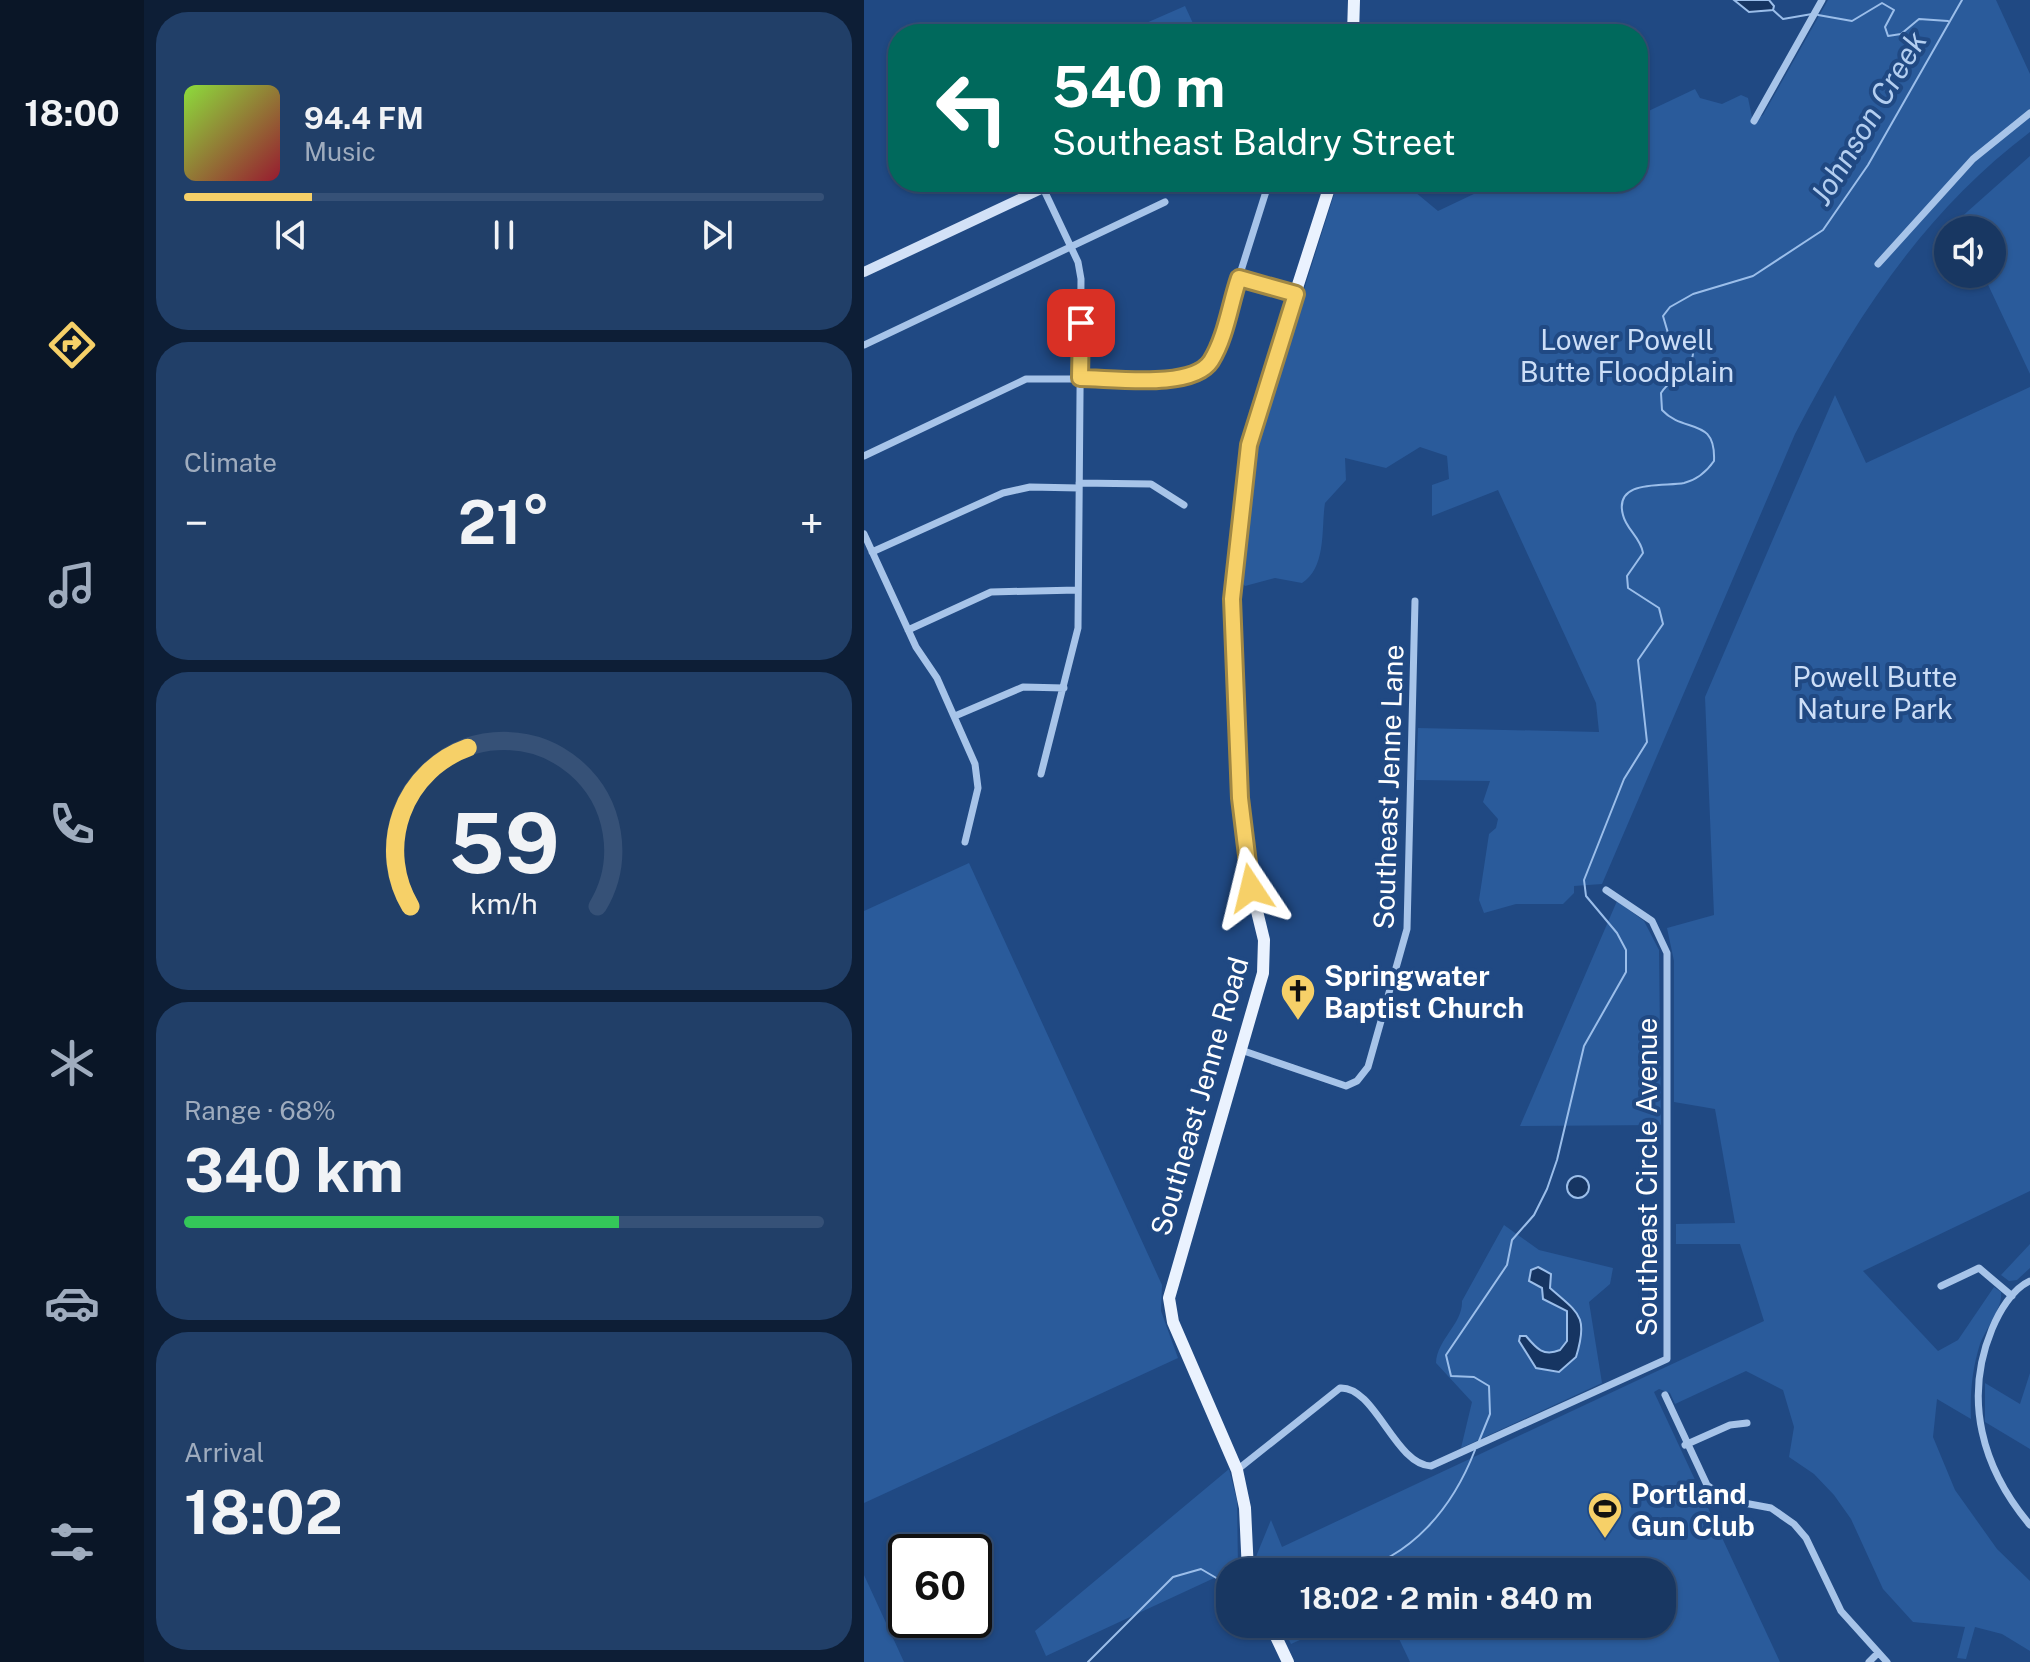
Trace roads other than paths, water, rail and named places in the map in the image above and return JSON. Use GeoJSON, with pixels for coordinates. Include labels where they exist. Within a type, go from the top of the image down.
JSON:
{"type":"FeatureCollection","features":[{"type":"Feature","properties":{"kind":"main road"},"geometry":{"type":"LineString","coordinates":[[1353,24],[1354,0]]}},
{"type":"Feature","properties":{"kind":"main road","name":"Southeast Jenne Road"},"geometry":{"type":"LineString","coordinates":[[1247,1558],[1245,1508],[1237,1470],[1176,1330],[1169,1304],[1173,1278],[1262,982],[1265,956],[1242,825],[1232,661],[1232,599],[1249,445],[1328,192]]}},
{"type":"Feature","properties":{"kind":"main road"},"geometry":{"type":"LineString","coordinates":[[1277,1638],[1288,1662]]}},
{"type":"Feature","properties":{"kind":"street"},"geometry":{"type":"LineString","coordinates":[[1754,121],[1822,0]]}},
{"type":"Feature","properties":{"kind":"street"},"geometry":{"type":"LineString","coordinates":[[1878,264],[1973,159],[2030,113]]}},
{"type":"Feature","properties":{"kind":"street"},"geometry":{"type":"LineString","coordinates":[[864,272],[1034,192]]}},
{"type":"Feature","properties":{"kind":"street"},"geometry":{"type":"LineString","coordinates":[[1041,774],[1077,641],[1081,279],[1071,247],[1045,192]]}},
{"type":"Feature","properties":{"kind":"street"},"geometry":{"type":"LineString","coordinates":[[864,456],[1026,379],[1182,379],[1199,372],[1215,353],[1266,192]]}},
{"type":"Feature","properties":{"kind":"street"},"geometry":{"type":"LineString","coordinates":[[864,345],[1165,202]]}},
{"type":"Feature","properties":{"kind":"street"},"geometry":{"type":"LineString","coordinates":[[1239,278],[1296,294]]}},
{"type":"Feature","properties":{"kind":"street"},"geometry":{"type":"LineString","coordinates":[[872,552],[1003,493],[1030,487],[1151,484],[1184,505]]}},
{"type":"Feature","properties":{"kind":"street"},"geometry":{"type":"LineString","coordinates":[[864,534],[908,630],[955,716],[978,775],[976,802],[965,842]]}},
{"type":"Feature","properties":{"kind":"street"},"geometry":{"type":"LineString","coordinates":[[908,630],[991,592],[1077,590]]}},
{"type":"Feature","properties":{"kind":"street","name":"Southeast Jenne Lane"},"geometry":{"type":"LineString","coordinates":[[1241,1050],[1346,1086],[1357,1081],[1368,1067],[1407,929],[1415,601]]}},
{"type":"Feature","properties":{"kind":"street"},"geometry":{"type":"LineString","coordinates":[[955,716],[1023,687],[1064,688]]}},
{"type":"Feature","properties":{"kind":"street","name":"Southeast Circle Avenue"},"geometry":{"type":"LineString","coordinates":[[1237,1470],[1327,1396],[1343,1388],[1356,1393],[1423,1466],[1436,1466],[1666,1361],[1667,953],[1652,921],[1606,890]]}},
{"type":"Feature","properties":{"kind":"street"},"geometry":{"type":"LineString","coordinates":[[1941,1286],[1979,1268],[2012,1296]]}},
{"type":"Feature","properties":{"kind":"street"},"geometry":{"type":"LineString","coordinates":[[2030,1281],[2012,1296],[1987,1342],[1978,1379],[1977,1414],[1998,1478],[2030,1525]]}},
{"type":"Feature","properties":{"kind":"street"},"geometry":{"type":"LineString","coordinates":[[1665,1395],[1701,1476],[1717,1493],[1734,1502],[1771,1508],[1794,1524],[1806,1538],[1841,1611],[1887,1662]]}},
{"type":"Feature","properties":{"kind":"street"},"geometry":{"type":"LineString","coordinates":[[1685,1445],[1730,1425],[1747,1423]]}},
{"type":"Feature","properties":{"kind":"street"},"geometry":{"type":"LineString","coordinates":[[1869,1662],[1878,1653]]}},
{"type":"Feature","properties":{"kind":"waterway","name":"Johnson Creek"},"geometry":{"type":"LineString","coordinates":[[1479,1441],[1490,1414],[1489,1386],[1474,1377],[1451,1376],[1446,1355],[1507,1265],[1512,1240],[1534,1215],[1547,1189],[1557,1160],[1584,1046],[1626,972],[1626,950],[1617,933],[1586,896],[1584,880],[1624,779],[1647,742],[1638,660],[1663,624],[1659,608],[1628,588],[1627,576],[1643,553],[1625,520],[1622,503],[1633,490],[1693,480],[1714,461],[1710,437],[1704,431],[1680,422],[1662,410],[1661,393],[1688,366],[1693,354],[1689,346],[1668,333],[1663,316],[1670,307],[1693,294],[1753,276],[1823,230],[1868,165],[1962,0]]}},
{"type":"Feature","properties":{"kind":"waterway"},"geometry":{"type":"LineString","coordinates":[[1818,15],[1852,21],[1882,3],[1894,10],[1885,27],[1888,36],[1901,34],[1919,19],[1948,21]]}},
{"type":"Feature","properties":{"kind":"waterway"},"geometry":{"type":"LineString","coordinates":[[1773,10],[1783,19],[1812,14]]}},
{"type":"Feature","properties":{"kind":"waterway","name":"Johnson Creek"},"geometry":{"type":"LineString","coordinates":[[1387,1558],[1411,1542],[1442,1510],[1475,1450]]}},
{"type":"Feature","properties":{"kind":"waterway","name":"Johnson Creek"},"geometry":{"type":"LineString","coordinates":[[1088,1662],[1173,1577],[1201,1569],[1216,1578]]}},
{"type":"Feature","properties":{"kind":"place","name":"Springwater Baptist Church"},"geometry":{"type":"Point","coordinates":[1298,1022]}},
{"type":"Feature","properties":{"kind":"place","name":"Portland Gun Club"},"geometry":{"type":"Point","coordinates":[1605,1540]}},
{"type":"Feature","properties":{"kind":"park label","name":"Lower Powell Butte Floodplain"},"geometry":{"type":"Point","coordinates":[1627,355]}},
{"type":"Feature","properties":{"kind":"park label","name":"Powell Butte Nature Park"},"geometry":{"type":"Point","coordinates":[1875,692]}}]}
